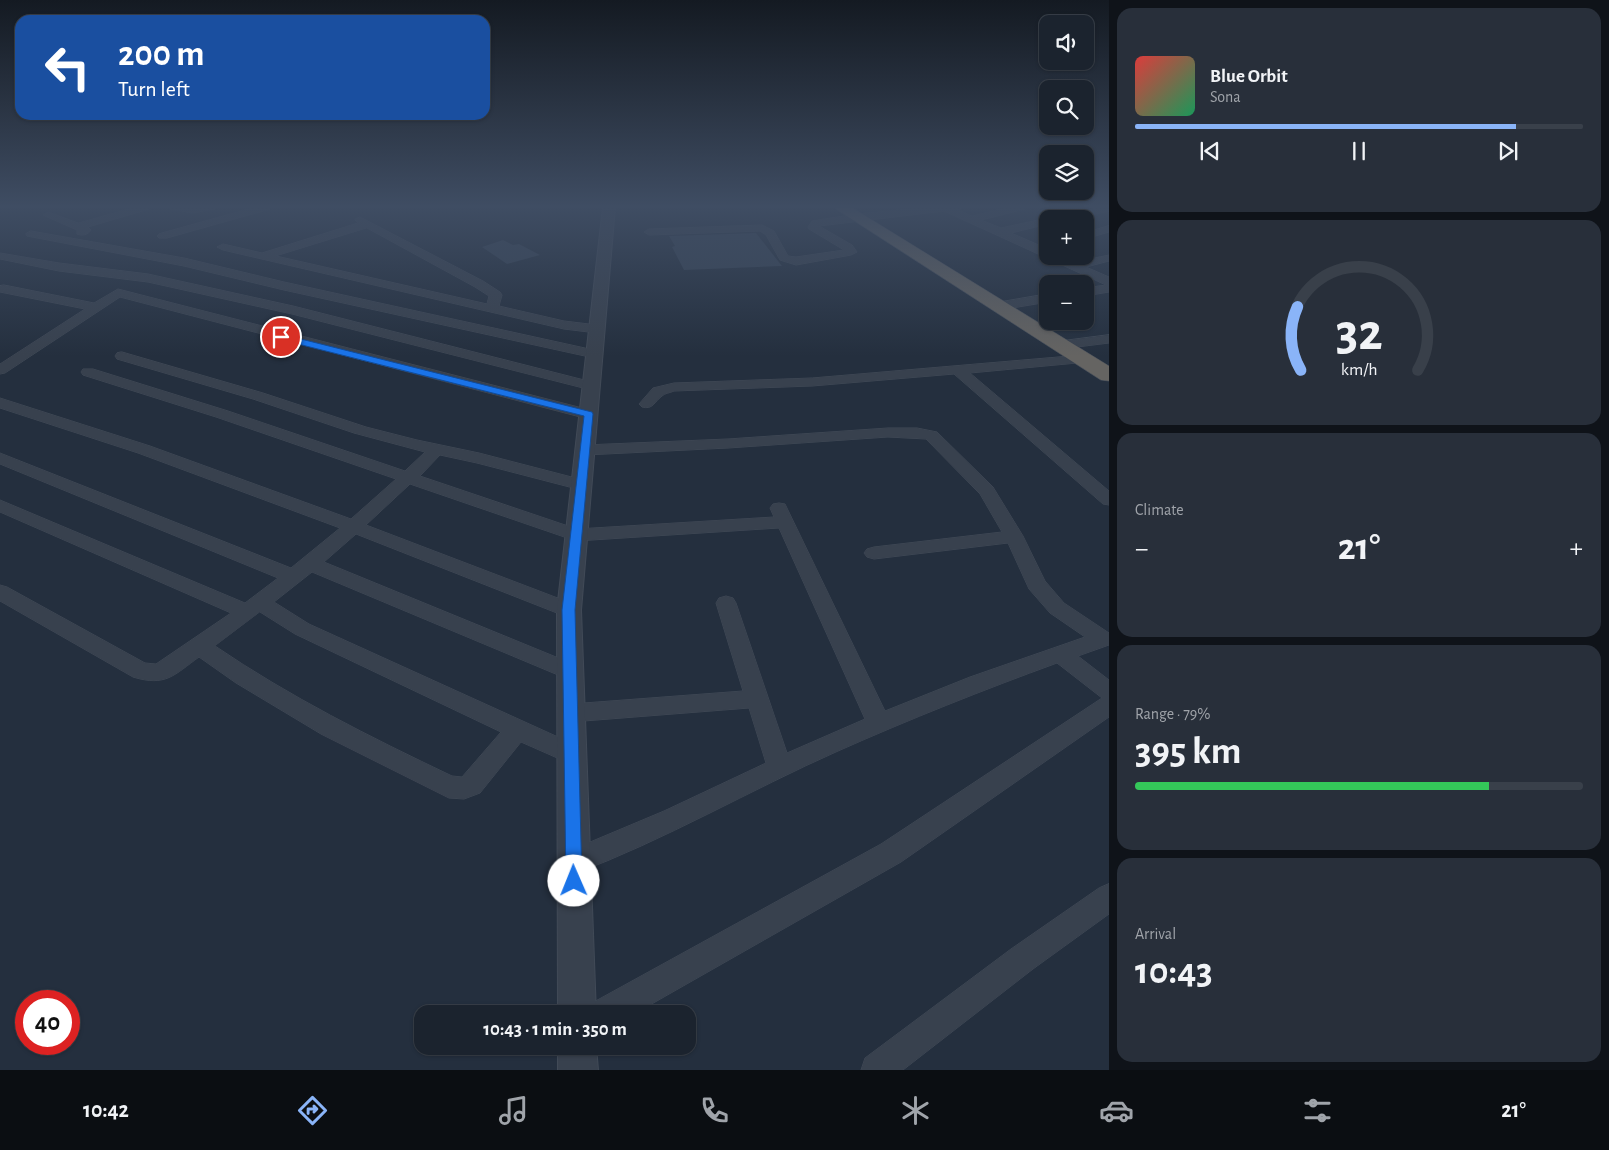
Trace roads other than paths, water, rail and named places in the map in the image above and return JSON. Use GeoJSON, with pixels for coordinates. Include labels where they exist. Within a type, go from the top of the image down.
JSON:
{"type":"FeatureCollection","features":[{"type":"Feature","properties":{"kind":"highway"},"geometry":{"type":"LineString","coordinates":[[922,257],[1099,367]]}},
{"type":"Feature","properties":{"kind":"street"},"geometry":{"type":"LineString","coordinates":[[6,257],[59,267],[148,278],[293,310],[591,386]]}},
{"type":"Feature","properties":{"kind":"street"},"geometry":{"type":"LineString","coordinates":[[159,257],[594,354]]}},
{"type":"Feature","properties":{"kind":"street"},"geometry":{"type":"LineString","coordinates":[[266,257],[564,325],[597,329]]}},
{"type":"Feature","properties":{"kind":"street"},"geometry":{"type":"LineString","coordinates":[[429,257],[496,295],[492,308]]}},
{"type":"Feature","properties":{"kind":"street"},"geometry":{"type":"LineString","coordinates":[[577,1005],[569,610],[604,257]]}},
{"type":"Feature","properties":{"kind":"street"},"geometry":{"type":"LineString","coordinates":[[783,257],[796,261],[821,257]]}},
{"type":"Feature","properties":{"kind":"street"},"geometry":{"type":"LineString","coordinates":[[1074,266],[1109,258]]}},
{"type":"Feature","properties":{"kind":"street"},"geometry":{"type":"LineString","coordinates":[[0,268],[20,259]]}},
{"type":"Feature","properties":{"kind":"street"},"geometry":{"type":"LineString","coordinates":[[0,370],[118,293],[148,278],[157,270],[177,260]]}},
{"type":"Feature","properties":{"kind":"street"},"geometry":{"type":"LineString","coordinates":[[1074,266],[1109,282]]}},
{"type":"Feature","properties":{"kind":"street"},"geometry":{"type":"LineString","coordinates":[[1094,290],[1109,288]]}},
{"type":"Feature","properties":{"kind":"street"},"geometry":{"type":"LineString","coordinates":[[4,289],[97,307]]}},
{"type":"Feature","properties":{"kind":"street"},"geometry":{"type":"LineString","coordinates":[[118,293],[321,347],[588,414]]}},
{"type":"Feature","properties":{"kind":"street"},"geometry":{"type":"LineString","coordinates":[[1000,306],[1039,300]]}},
{"type":"Feature","properties":{"kind":"street"},"geometry":{"type":"LineString","coordinates":[[1061,345],[1109,339]]}},
{"type":"Feature","properties":{"kind":"street"},"geometry":{"type":"LineString","coordinates":[[122,356],[258,396],[360,430],[581,485]]}},
{"type":"Feature","properties":{"kind":"street"},"geometry":{"type":"LineString","coordinates":[[648,404],[658,391],[674,387],[812,382],[957,369],[1099,367]]}},
{"type":"Feature","properties":{"kind":"street"},"geometry":{"type":"LineString","coordinates":[[957,369],[1109,500]]}},
{"type":"Feature","properties":{"kind":"street"},"geometry":{"type":"LineString","coordinates":[[88,372],[222,414],[576,535],[782,515],[879,723]]}},
{"type":"Feature","properties":{"kind":"street"},"geometry":{"type":"LineString","coordinates":[[0,402],[104,436],[354,526],[569,610]]}},
{"type":"Feature","properties":{"kind":"street"},"geometry":{"type":"LineString","coordinates":[[585,450],[664,448],[920,432],[931,435],[987,491],[1014,536],[1036,584],[1058,608],[1106,637]]}},
{"type":"Feature","properties":{"kind":"street"},"geometry":{"type":"LineString","coordinates":[[0,592],[141,671],[160,672],[253,607],[309,563],[408,478],[437,449]]}},
{"type":"Feature","properties":{"kind":"street"},"geometry":{"type":"LineString","coordinates":[[0,458],[292,576]]}},
{"type":"Feature","properties":{"kind":"street"},"geometry":{"type":"LineString","coordinates":[[0,505],[253,607],[571,754]]}},
{"type":"Feature","properties":{"kind":"street"},"geometry":{"type":"LineString","coordinates":[[874,553],[1014,536]]}},
{"type":"Feature","properties":{"kind":"street"},"geometry":{"type":"LineString","coordinates":[[309,563],[570,672]]}},
{"type":"Feature","properties":{"kind":"street"},"geometry":{"type":"LineString","coordinates":[[726,603],[780,768]]}},
{"type":"Feature","properties":{"kind":"street"},"geometry":{"type":"LineString","coordinates":[[574,862],[673,819],[829,744],[978,683],[1106,637]]}},
{"type":"Feature","properties":{"kind":"street"},"geometry":{"type":"LineString","coordinates":[[199,646],[244,676],[329,727],[449,787],[464,788],[471,786],[518,729]]}},
{"type":"Feature","properties":{"kind":"street"},"geometry":{"type":"LineString","coordinates":[[1060,654],[1109,692]]}},
{"type":"Feature","properties":{"kind":"street"},"geometry":{"type":"LineString","coordinates":[[571,713],[757,699]]}},
{"type":"Feature","properties":{"kind":"street"},"geometry":{"type":"LineString","coordinates":[[619,1005],[891,853],[1109,705]]}},
{"type":"Feature","properties":{"kind":"street"},"geometry":{"type":"LineString","coordinates":[[877,1070],[1022,960],[1109,897]]}},
{"type":"Feature","properties":{"kind":"street"},"geometry":{"type":"LineString","coordinates":[[578,1055],[578,1070]]}}]}
